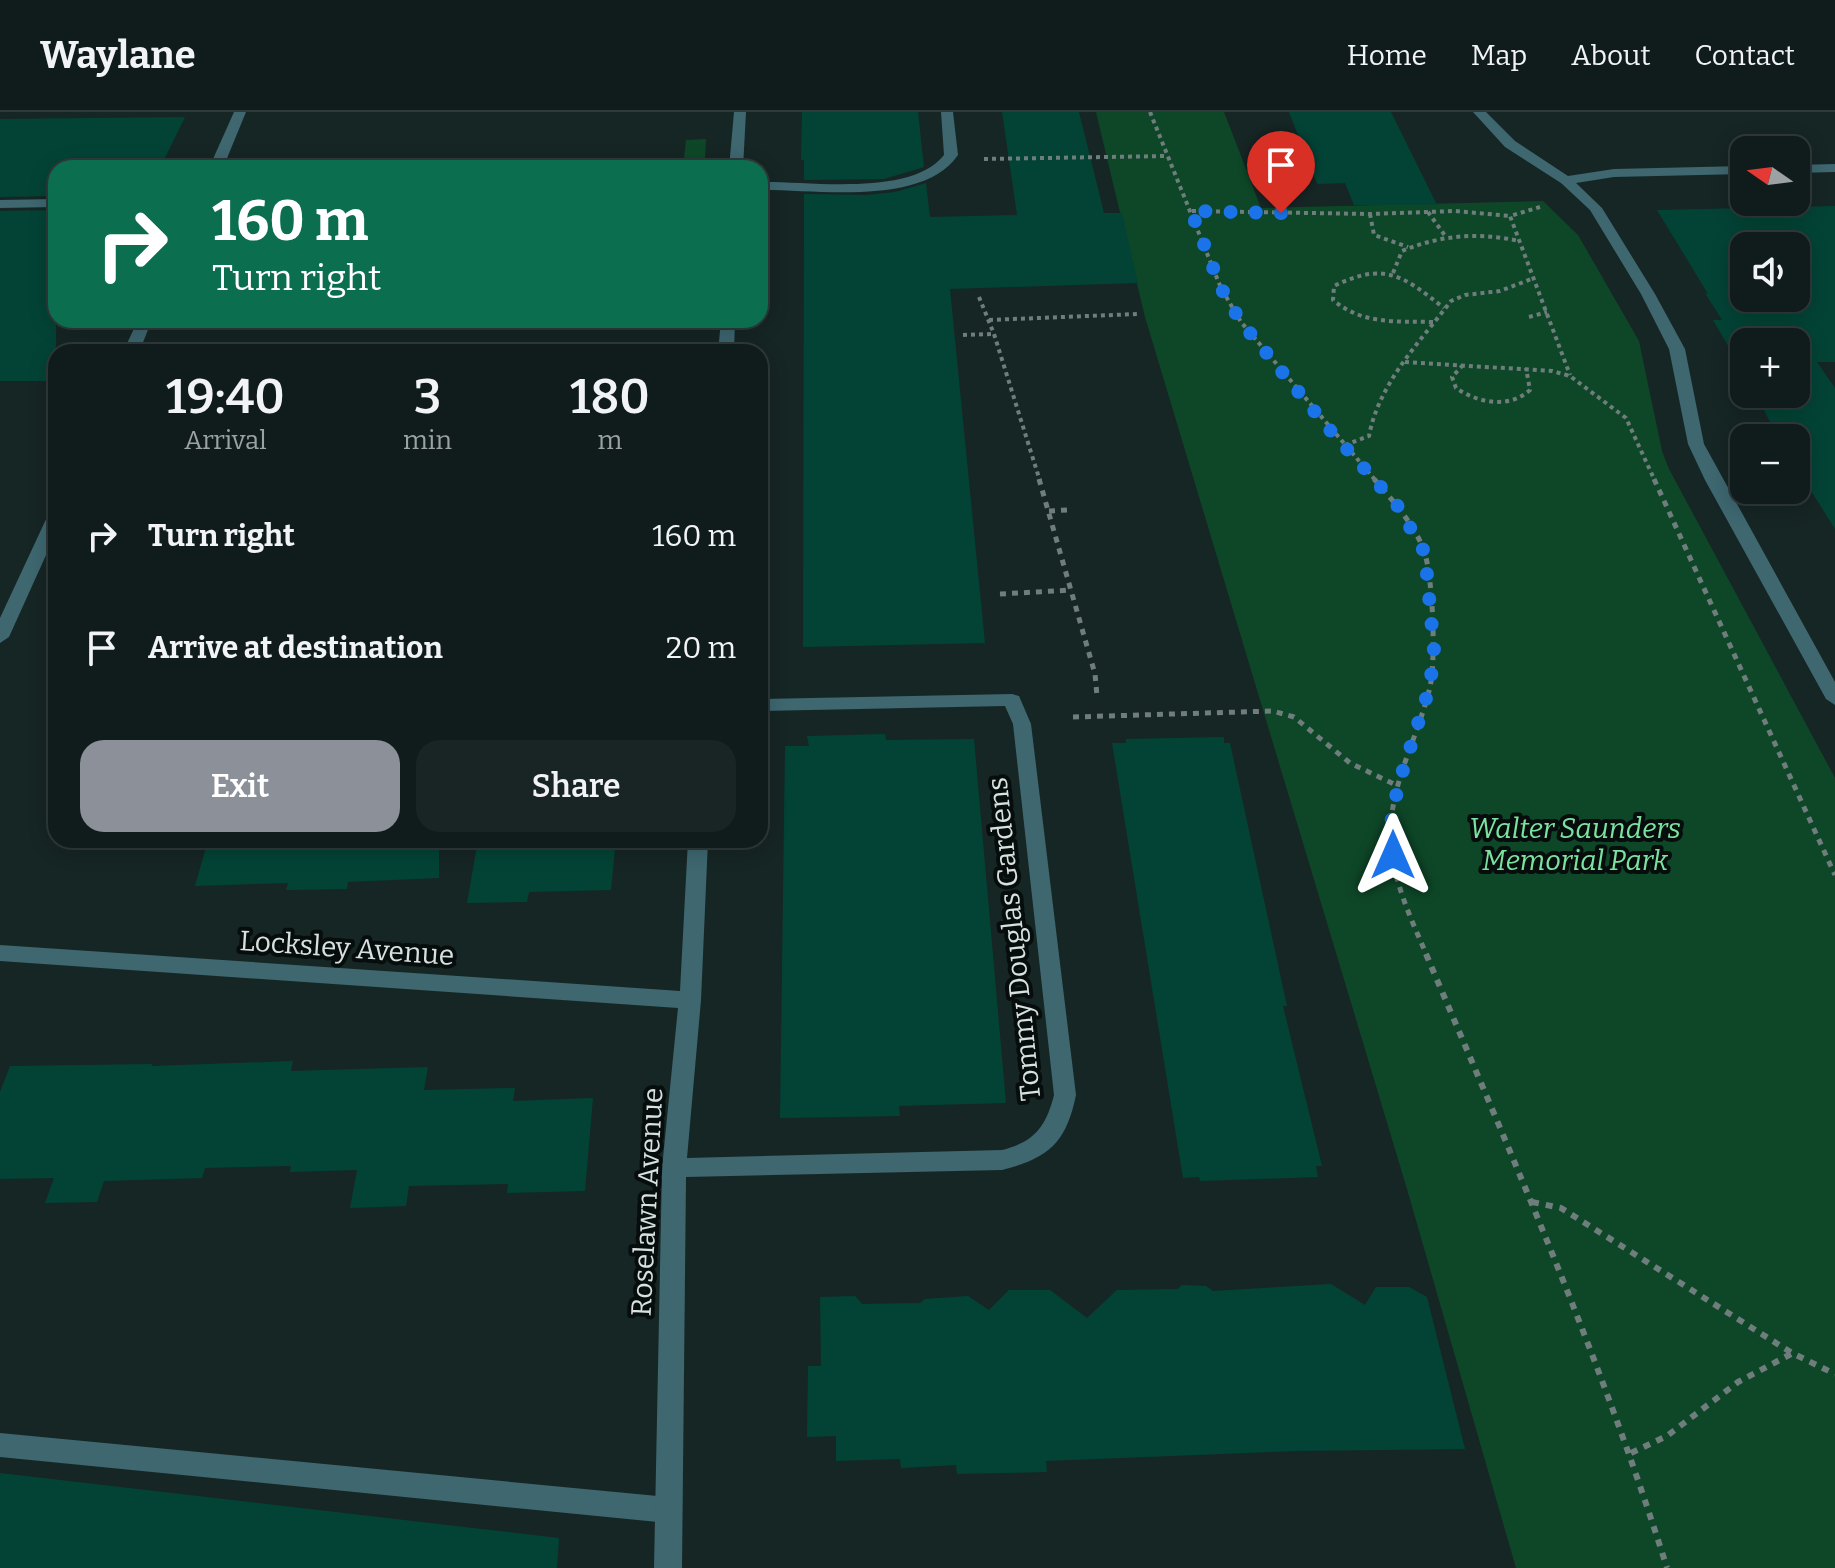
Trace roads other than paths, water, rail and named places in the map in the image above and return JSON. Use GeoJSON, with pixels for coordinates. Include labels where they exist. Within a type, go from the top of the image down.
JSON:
{"type":"FeatureCollection","features":[{"type":"Feature","properties":{"kind":"street"},"geometry":{"type":"LineString","coordinates":[[219,160],[240,112]]}},
{"type":"Feature","properties":{"kind":"street"},"geometry":{"type":"LineString","coordinates":[[737,160],[740,112]]}},
{"type":"Feature","properties":{"kind":"street"},"geometry":{"type":"LineString","coordinates":[[768,186],[870,184],[924,177],[938,169],[951,155],[947,112]]}},
{"type":"Feature","properties":{"kind":"street"},"geometry":{"type":"LineString","coordinates":[[1479,112],[1510,144],[1566,180],[1595,208],[1677,349],[1696,444],[1707,468],[1835,699]]}},
{"type":"Feature","properties":{"kind":"street"},"geometry":{"type":"LineString","coordinates":[[1810,169],[1835,168]]}},
{"type":"Feature","properties":{"kind":"street"},"geometry":{"type":"LineString","coordinates":[[1566,180],[1614,173],[1730,170]]}},
{"type":"Feature","properties":{"kind":"street"},"geometry":{"type":"LineString","coordinates":[[0,204],[48,203]]}},
{"type":"Feature","properties":{"kind":"street"},"geometry":{"type":"LineString","coordinates":[[0,637],[48,532]]}},
{"type":"Feature","properties":{"kind":"street","name":"Tommy Douglas Gardens"},"geometry":{"type":"LineString","coordinates":[[674,1168],[1002,1160],[1028,1155],[1048,1139],[1060,1120],[1065,1095],[1022,724],[1012,700],[768,705]]}},
{"type":"Feature","properties":{"kind":"street","name":"Roselawn Avenue"},"geometry":{"type":"LineString","coordinates":[[668,1568],[674,1168],[690,1000],[698,848]]}},
{"type":"Feature","properties":{"kind":"street","name":"Locksley Avenue"},"geometry":{"type":"LineString","coordinates":[[0,953],[690,1000]]}},
{"type":"Feature","properties":{"kind":"street"},"geometry":{"type":"LineString","coordinates":[[0,1445],[668,1510]]}},
{"type":"Feature","properties":{"kind":"park label","name":"Walter Saunders Memorial Park"},"geometry":{"type":"Point","coordinates":[1575,844]}}]}
